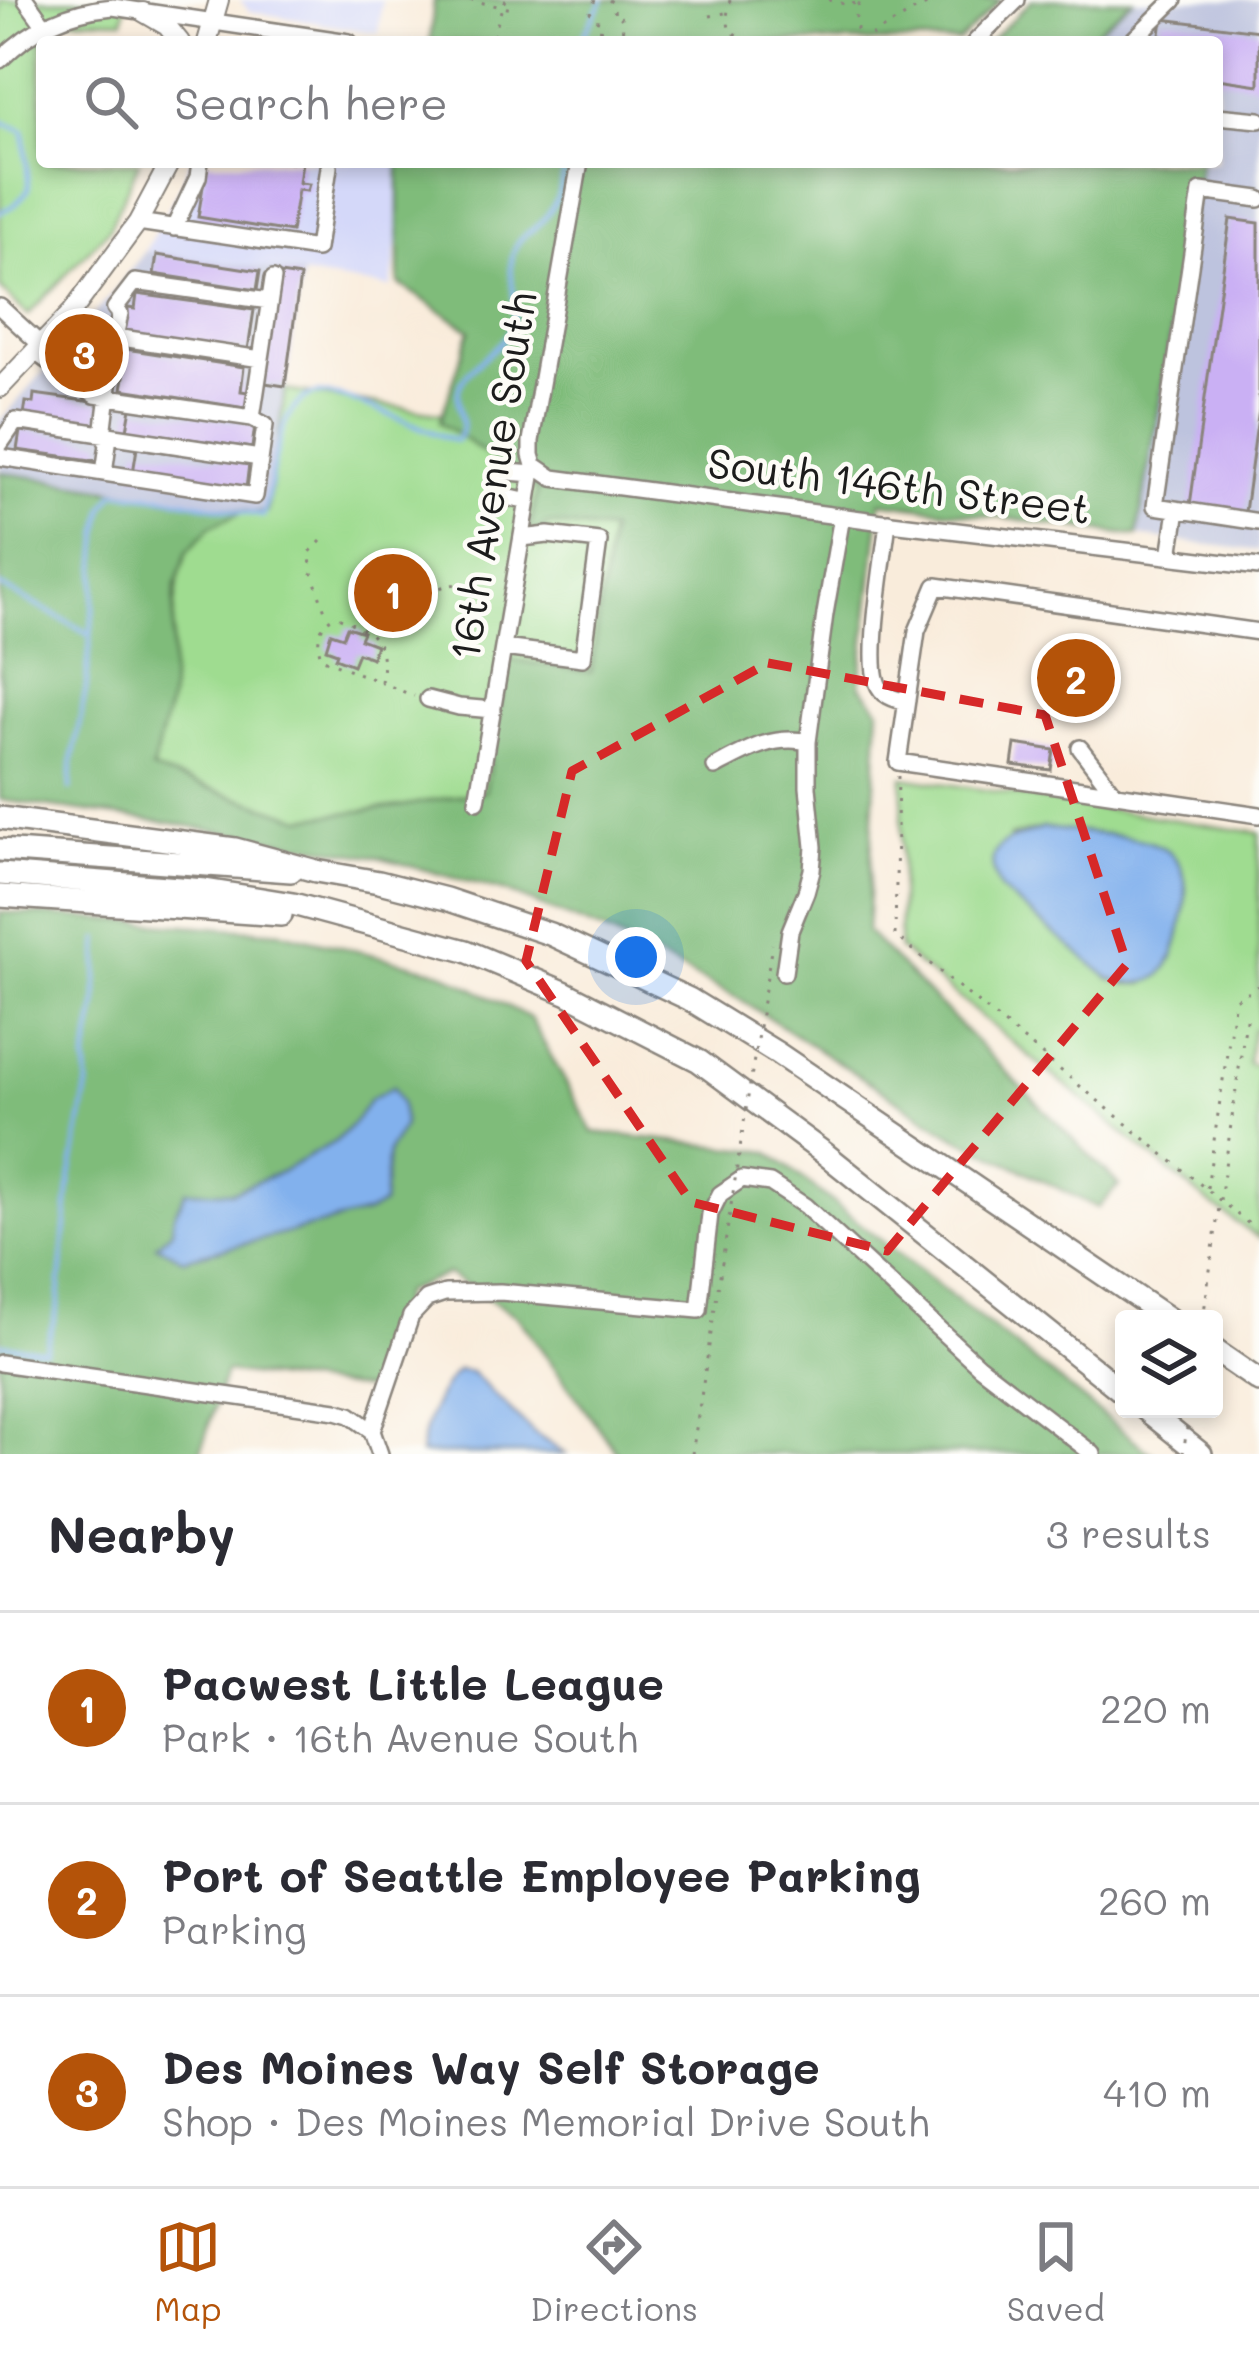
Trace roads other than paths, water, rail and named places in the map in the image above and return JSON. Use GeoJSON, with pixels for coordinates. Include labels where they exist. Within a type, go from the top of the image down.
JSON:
{"type":"FeatureCollection","features":[{"type":"Feature","properties":{"kind":"highway"},"geometry":{"type":"LineString","coordinates":[[0,818],[235,849],[446,899],[583,948],[689,999],[871,1114],[1156,1310]]}},
{"type":"Feature","properties":{"kind":"highway"},"geometry":{"type":"LineString","coordinates":[[0,850],[316,871]]}},
{"type":"Feature","properties":{"kind":"highway"},"geometry":{"type":"LineString","coordinates":[[0,874],[206,890],[293,904],[486,959],[566,993],[699,1061],[824,1153],[1115,1386]]}},
{"type":"Feature","properties":{"kind":"highway"},"geometry":{"type":"LineString","coordinates":[[0,896],[364,921]]}},
{"type":"Feature","properties":{"kind":"highway"},"geometry":{"type":"LineString","coordinates":[[1223,1356],[1259,1381]]}},
{"type":"Feature","properties":{"kind":"highway"},"geometry":{"type":"LineString","coordinates":[[1155,1418],[1201,1454]]}},
{"type":"Feature","properties":{"kind":"main road"},"geometry":{"type":"LineString","coordinates":[[209,36],[219,0]]}},
{"type":"Feature","properties":{"kind":"main road"},"geometry":{"type":"LineString","coordinates":[[137,7],[175,36]]}},
{"type":"Feature","properties":{"kind":"main road"},"geometry":{"type":"LineString","coordinates":[[0,388],[72,312],[138,222],[167,168]]}},
{"type":"Feature","properties":{"kind":"street"},"geometry":{"type":"LineString","coordinates":[[26,0],[44,25]]}},
{"type":"Feature","properties":{"kind":"street"},"geometry":{"type":"LineString","coordinates":[[981,36],[1017,0]]}},
{"type":"Feature","properties":{"kind":"street"},"geometry":{"type":"LineString","coordinates":[[1137,36],[1174,0]]}},
{"type":"Feature","properties":{"kind":"street"},"geometry":{"type":"LineString","coordinates":[[0,60],[44,25],[89,9],[137,7],[288,36]]}},
{"type":"Feature","properties":{"kind":"street"},"geometry":{"type":"LineString","coordinates":[[1223,117],[1259,120]]}},
{"type":"Feature","properties":{"kind":"street"},"geometry":{"type":"LineString","coordinates":[[174,228],[199,168]]}},
{"type":"Feature","properties":{"kind":"street"},"geometry":{"type":"LineString","coordinates":[[138,222],[317,249],[329,168]]}},
{"type":"Feature","properties":{"kind":"street","name":"16th Avenue South"},"geometry":{"type":"LineString","coordinates":[[478,801],[534,469],[531,441],[579,168]]}},
{"type":"Feature","properties":{"kind":"street"},"geometry":{"type":"LineString","coordinates":[[1259,199],[1201,191],[1155,506],[1259,522]]}},
{"type":"Feature","properties":{"kind":"street"},"geometry":{"type":"LineString","coordinates":[[252,418],[273,279]]}},
{"type":"Feature","properties":{"kind":"street"},"geometry":{"type":"LineString","coordinates":[[104,473],[108,444],[103,435],[120,314],[115,308],[134,282],[269,302]]}},
{"type":"Feature","properties":{"kind":"street"},"geometry":{"type":"LineString","coordinates":[[0,307],[38,348],[94,395],[252,418],[266,425],[255,496],[0,458]]}},
{"type":"Feature","properties":{"kind":"street"},"geometry":{"type":"LineString","coordinates":[[116,337],[261,359]]}},
{"type":"Feature","properties":{"kind":"street"},"geometry":{"type":"LineString","coordinates":[[0,444],[16,421],[260,458]]}},
{"type":"Feature","properties":{"kind":"street"},"geometry":{"type":"LineString","coordinates":[[528,502],[507,497],[496,483],[499,475],[534,469]]}},
{"type":"Feature","properties":{"kind":"street","name":"South 146th Street"},"geometry":{"type":"LineString","coordinates":[[534,469],[553,478],[1259,566]]}},
{"type":"Feature","properties":{"kind":"street"},"geometry":{"type":"LineString","coordinates":[[1170,556],[1177,510]]}},
{"type":"Feature","properties":{"kind":"street"},"geometry":{"type":"LineString","coordinates":[[784,973],[790,931],[812,869],[808,742],[842,516]]}},
{"type":"Feature","properties":{"kind":"street"},"geometry":{"type":"LineString","coordinates":[[888,522],[874,658],[876,681],[883,692],[907,701]]}},
{"type":"Feature","properties":{"kind":"street"},"geometry":{"type":"LineString","coordinates":[[503,648],[583,658],[599,541],[548,535],[522,538]]}},
{"type":"Feature","properties":{"kind":"street"},"geometry":{"type":"LineString","coordinates":[[1259,632],[936,586],[916,631],[898,762],[1259,814]]}},
{"type":"Feature","properties":{"kind":"street"},"geometry":{"type":"LineString","coordinates":[[428,699],[493,710]]}},
{"type":"Feature","properties":{"kind":"street"},"geometry":{"type":"LineString","coordinates":[[715,767],[770,742],[808,742]]}},
{"type":"Feature","properties":{"kind":"street"},"geometry":{"type":"LineString","coordinates":[[1080,748],[1115,794]]}},
{"type":"Feature","properties":{"kind":"street"},"geometry":{"type":"LineString","coordinates":[[372,1431],[411,1316],[427,1300],[446,1293],[500,1292],[699,1310],[710,1214],[720,1194],[742,1179],[770,1183],[805,1206],[979,1366],[1093,1454]]}},
{"type":"Feature","properties":{"kind":"street"},"geometry":{"type":"LineString","coordinates":[[0,1364],[336,1411],[372,1431],[380,1454]]}},
{"type":"Feature","properties":{"kind":"water"},"geometry":{"type":"Polygon","coordinates":[[[1044,828],[1144,841],[1177,860],[1185,882],[1183,920],[1171,960],[1158,977],[1137,983],[1109,978],[1001,890],[992,862],[995,853],[1009,841],[1044,828]]]}},
{"type":"Feature","properties":{"kind":"water"},"geometry":{"type":"Polygon","coordinates":[[[393,1087],[404,1125],[388,1151],[383,1204],[368,1213],[183,1259],[156,1245],[172,1230],[186,1191],[232,1192],[281,1172],[336,1141],[370,1099],[393,1087]]]}},
{"type":"Feature","properties":{"kind":"water"},"geometry":{"type":"Polygon","coordinates":[[[458,1370],[471,1372],[534,1433],[565,1454],[420,1454],[433,1409],[458,1370]]]}},
{"type":"Feature","properties":{"kind":"waterway"},"geometry":{"type":"LineString","coordinates":[[583,36],[603,0]]}},
{"type":"Feature","properties":{"kind":"waterway"},"geometry":{"type":"LineString","coordinates":[[0,121],[24,131],[29,189],[15,205],[0,212]]}},
{"type":"Feature","properties":{"kind":"waterway"},"geometry":{"type":"LineString","coordinates":[[70,789],[86,689],[100,530],[104,508],[115,492],[263,516],[284,426],[296,406],[316,394],[363,404],[456,441],[462,428],[459,388],[511,326],[512,256],[518,242],[553,207],[564,168]]}},
{"type":"Feature","properties":{"kind":"waterway"},"geometry":{"type":"LineString","coordinates":[[0,586],[90,634]]}},
{"type":"Feature","properties":{"kind":"waterway"},"geometry":{"type":"LineString","coordinates":[[0,1344],[45,1350],[58,1306],[70,1180],[88,1085],[86,1061],[97,1004],[99,939]]}},
{"type":"Feature","properties":{"kind":"place","name":"Des Moines Way Self Storage"},"geometry":{"type":"Point","coordinates":[84,353]}},
{"type":"Feature","properties":{"kind":"place","name":"Pacwest Little League"},"geometry":{"type":"Point","coordinates":[393,593]}},
{"type":"Feature","properties":{"kind":"place","name":"Port of Seattle Employee Parking"},"geometry":{"type":"Point","coordinates":[1076,678]}}]}
